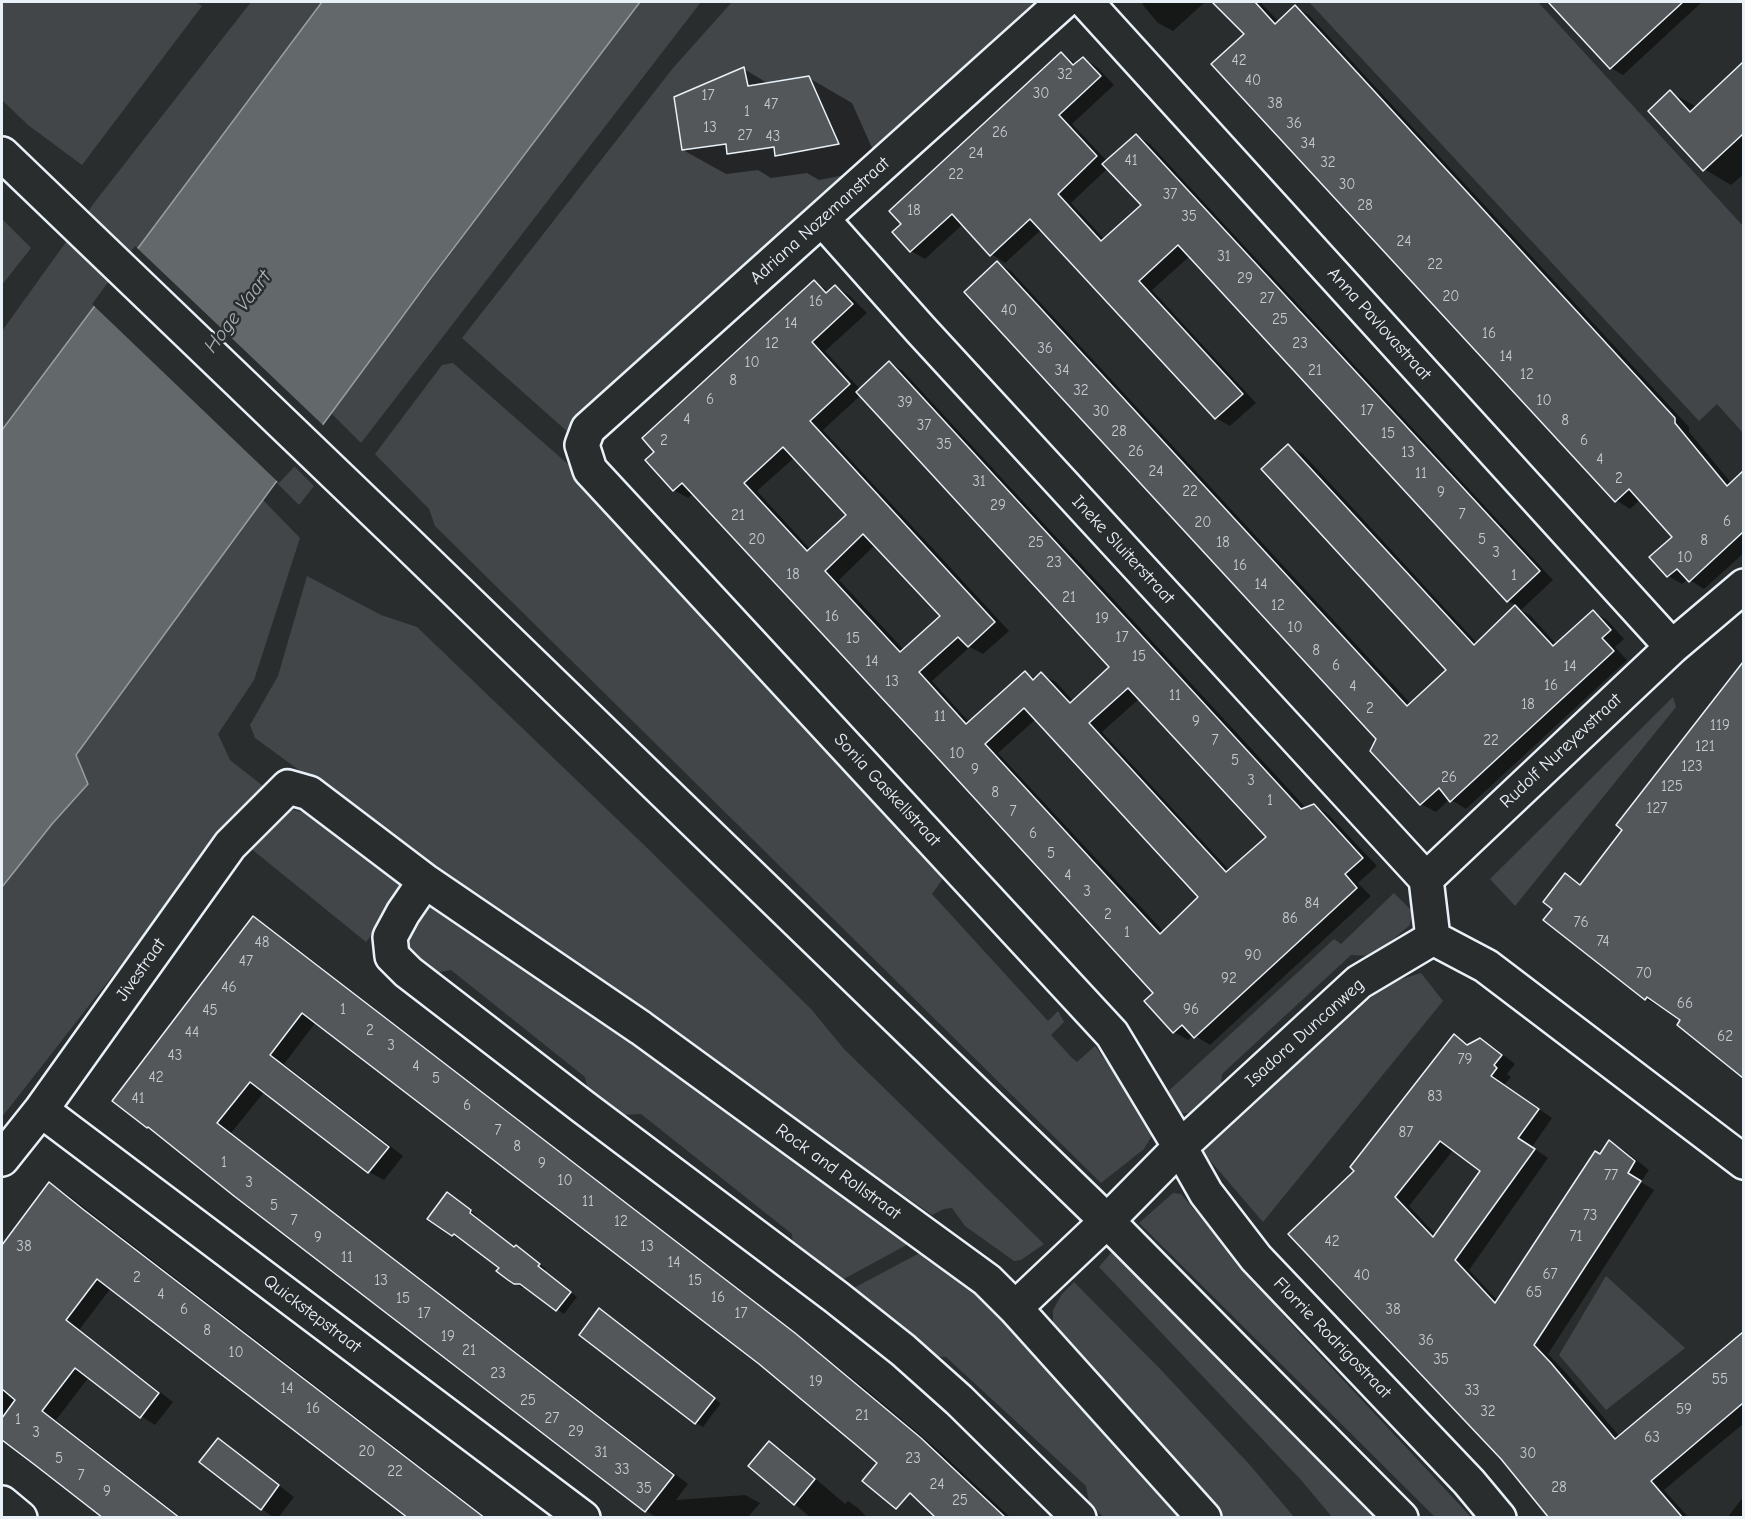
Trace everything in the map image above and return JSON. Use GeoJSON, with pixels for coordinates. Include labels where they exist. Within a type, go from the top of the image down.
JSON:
{"type":"FeatureCollection","features":[{"type":"Feature","properties":{"kind":"street","name":"Adriana Nozemanstraat"},"geometry":{"type":"LineString","coordinates":[[582,445],[588,429],[1064,2]]}},
{"type":"Feature","properties":{"kind":"street","name":"Anna Pavlovastraat"},"geometry":{"type":"LineString","coordinates":[[1086,2],[1672,647]]}},
{"type":"Feature","properties":{"kind":"street"},"geometry":{"type":"LineString","coordinates":[[2,154],[1107,1221],[1401,1518]]}},
{"type":"Feature","properties":{"kind":"street","name":"Ineke Sluiterstraat"},"geometry":{"type":"LineString","coordinates":[[822,219],[920,329],[1426,879]]}},
{"type":"Feature","properties":{"kind":"street","name":"Sonia Gaskellstraat"},"geometry":{"type":"LineString","coordinates":[[582,445],[590,471],[1112,1034],[1180,1147]]}},
{"type":"Feature","properties":{"kind":"street","name":"Rudolf Nureyevstraat"},"geometry":{"type":"LineString","coordinates":[[1426,879],[1672,647],[1743,586]]}},
{"type":"Feature","properties":{"kind":"street","name":"Rock and Rollstraat"},"geometry":{"type":"LineString","coordinates":[[288,787],[309,793],[425,881],[641,1028],[987,1280],[1015,1308],[1204,1518]]}},
{"type":"Feature","properties":{"kind":"street","name":"Jivestraat"},"geometry":{"type":"LineString","coordinates":[[2,1159],[41,1110],[230,845],[288,787]]}},
{"type":"Feature","properties":{"kind":"street"},"geometry":{"type":"LineString","coordinates":[[1426,879],[1433,939],[1486,966],[1743,1162]]}},
{"type":"Feature","properties":{"kind":"street"},"geometry":{"type":"LineString","coordinates":[[425,881],[390,937],[392,956],[408,972],[903,1350],[959,1400],[1079,1518]]}},
{"type":"Feature","properties":{"kind":"street","name":"Isadora Duncanweg"},"geometry":{"type":"LineString","coordinates":[[1015,1308],[1107,1221],[1180,1147],[1359,982],[1433,939]]}},
{"type":"Feature","properties":{"kind":"street","name":"Quickstepstraat"},"geometry":{"type":"LineString","coordinates":[[41,1110],[583,1518]]}},
{"type":"Feature","properties":{"kind":"street","name":"Florrie Rodrigostraat"},"geometry":{"type":"LineString","coordinates":[[1180,1147],[1206,1193],[1256,1258],[1469,1482],[1498,1518]]}},
{"type":"Feature","properties":{"kind":"street"},"geometry":{"type":"LineString","coordinates":[[2,1503],[20,1518]]}},
{"type":"Feature","properties":{"kind":"shaded area"},"geometry":{"type":"Polygon","coordinates":[[[2,2],[196,2],[202,6],[82,165],[28,125],[2,100],[2,2]]]}},
{"type":"Feature","properties":{"kind":"shaded area"},"geometry":{"type":"Polygon","coordinates":[[[251,2],[322,2],[2,430],[2,331],[94,203],[251,2]]]}},
{"type":"Feature","properties":{"kind":"shaded area"},"geometry":{"type":"Polygon","coordinates":[[[640,2],[701,2],[361,443],[331,413],[640,2]]]}},
{"type":"Feature","properties":{"kind":"shaded area"},"geometry":{"type":"Polygon","coordinates":[[[732,2],[1034,2],[569,433],[462,338],[673,68],[732,2]]]}},
{"type":"Feature","properties":{"kind":"shaded area"},"geometry":{"type":"Polygon","coordinates":[[[1309,2],[1538,2],[1743,226],[1743,433],[1717,404],[1699,421],[1309,2]]]}},
{"type":"Feature","properties":{"kind":"shaded area"},"geometry":{"type":"Polygon","coordinates":[[[2,219],[31,248],[2,285],[2,219]]]}},
{"type":"Feature","properties":{"kind":"shaded area"},"geometry":{"type":"Polygon","coordinates":[[[453,363],[578,473],[949,870],[932,894],[1048,1021],[1058,1011],[1064,1022],[1051,1035],[1072,1058],[1077,1062],[1095,1046],[1129,1092],[1153,1134],[1144,1149],[1101,1183],[435,526],[429,509],[375,454],[442,365],[453,363]]]}},
{"type":"Feature","properties":{"kind":"shaded area"},"geometry":{"type":"Polygon","coordinates":[[[293,465],[314,486],[299,505],[276,482],[293,465]]]}},
{"type":"Feature","properties":{"kind":"shaded area"},"geometry":{"type":"Polygon","coordinates":[[[263,500],[300,538],[254,680],[218,734],[230,760],[268,790],[234,820],[2,1117],[2,887],[52,824],[87,785],[76,755],[263,500]]]}},
{"type":"Feature","properties":{"kind":"shaded area"},"geometry":{"type":"Polygon","coordinates":[[[307,576],[381,615],[417,627],[811,1009],[844,1049],[1044,1244],[1021,1260],[1014,1261],[965,1226],[952,1208],[932,1215],[428,864],[255,738],[250,725],[278,676],[307,576]]]}},
{"type":"Feature","properties":{"kind":"shaded area"},"geometry":{"type":"Polygon","coordinates":[[[1673,697],[1676,707],[1515,906],[1490,879],[1673,697]]]}},
{"type":"Feature","properties":{"kind":"shaded area"},"geometry":{"type":"Polygon","coordinates":[[[290,809],[306,813],[399,875],[403,886],[399,902],[366,942],[249,847],[275,815],[290,809]]]}},
{"type":"Feature","properties":{"kind":"shaded area"},"geometry":{"type":"Polygon","coordinates":[[[1394,893],[1412,911],[1410,925],[1373,956],[1351,955],[1222,1074],[1220,1094],[1198,1113],[1176,1113],[1163,1096],[1334,939],[1341,944],[1394,893]]]}},
{"type":"Feature","properties":{"kind":"shaded area"},"geometry":{"type":"Polygon","coordinates":[[[431,907],[442,911],[896,1226],[914,1241],[840,1281],[793,1246],[792,1234],[641,1114],[622,1115],[588,1089],[585,1077],[451,970],[435,973],[409,951],[405,938],[419,915],[431,907]]]}},
{"type":"Feature","properties":{"kind":"shaded area"},"geometry":{"type":"Polygon","coordinates":[[[1421,973],[1443,1001],[1263,1222],[1202,1151],[1386,984],[1421,973]]]}},
{"type":"Feature","properties":{"kind":"shaded area"},"geometry":{"type":"Polygon","coordinates":[[[1173,1193],[1181,1194],[1290,1323],[1471,1517],[1435,1517],[1139,1223],[1173,1193]]]}},
{"type":"Feature","properties":{"kind":"shaded area"},"geometry":{"type":"Polygon","coordinates":[[[1115,1248],[1380,1517],[1332,1517],[1301,1480],[1099,1267],[1115,1248]]]}},
{"type":"Feature","properties":{"kind":"shaded area"},"geometry":{"type":"Polygon","coordinates":[[[927,1249],[972,1286],[1184,1517],[1103,1517],[1089,1502],[1086,1486],[946,1357],[928,1356],[850,1290],[927,1249]]]}},
{"type":"Feature","properties":{"kind":"shaded area"},"geometry":{"type":"Polygon","coordinates":[[[1606,1276],[1685,1348],[1606,1410],[1559,1355],[1606,1276]]]}},
{"type":"Feature","properties":{"kind":"shaded area"},"geometry":{"type":"Polygon","coordinates":[[[1074,1282],[1163,1372],[1249,1464],[1294,1517],[1221,1517],[1053,1331],[1053,1310],[1062,1294],[1074,1282]]]}},
{"type":"Feature","properties":{"kind":"water","name":"Hoge Vaart"},"geometry":{"type":"Polygon","coordinates":[[[322,2],[640,2],[293,465],[276,482],[76,755],[88,784],[52,824],[2,887],[2,430],[322,2]]]}},
{"type":"Feature","properties":{"kind":"pier"},"geometry":{"type":"Polygon","coordinates":[[[135,246],[324,426],[295,466],[279,483],[92,304],[135,246]]]}},
{"type":"Feature","properties":{"kind":"building"},"geometry":{"type":"Polygon","coordinates":[[[1212,2],[1255,2],[1275,24],[1295,5],[1675,418],[1675,423],[1727,486],[1743,471],[1743,532],[1689,582],[1677,569],[1667,577],[1649,557],[1672,537],[1629,489],[1615,502],[1211,64],[1244,34],[1212,2]]]}},
{"type":"Feature","properties":{"kind":"building"},"geometry":{"type":"Polygon","coordinates":[[[1548,2],[1683,2],[1610,69],[1548,2]]]}},
{"type":"Feature","properties":{"kind":"building"},"geometry":{"type":"Polygon","coordinates":[[[1061,52],[1073,65],[1083,57],[1101,76],[1059,115],[1097,156],[1058,194],[1101,241],[1141,205],[1102,164],[1136,134],[1540,571],[1507,602],[1178,245],[1139,281],[1243,394],[1215,419],[1030,219],[990,256],[952,214],[910,252],[892,232],[901,224],[889,211],[1061,52]]]}},
{"type":"Feature","properties":{"kind":"building"},"geometry":{"type":"Polygon","coordinates":[[[1743,62],[1743,134],[1703,171],[1648,111],[1670,90],[1690,112],[1743,62]]]}},
{"type":"Feature","properties":{"kind":"building"},"geometry":{"type":"Polygon","coordinates":[[[744,67],[748,86],[809,76],[839,144],[775,156],[774,147],[727,154],[726,144],[682,150],[674,97],[744,67]]]}},
{"type":"Feature","properties":{"kind":"building"},"geometry":{"type":"Polygon","coordinates":[[[997,261],[1407,706],[1446,670],[1261,469],[1288,444],[1474,645],[1515,605],[1553,646],[1593,610],[1611,630],[1602,638],[1614,651],[1450,802],[1439,788],[1420,805],[1370,751],[1376,739],[964,292],[997,261]]]}},
{"type":"Feature","properties":{"kind":"building"},"geometry":{"type":"Polygon","coordinates":[[[814,280],[826,293],[835,285],[853,304],[812,342],[850,384],[810,421],[995,622],[968,647],[958,637],[919,672],[966,724],[1025,671],[1033,680],[1041,672],[1070,703],[1109,667],[856,392],[889,361],[1301,809],[1314,804],[1363,858],[1345,874],[1357,888],[1194,1038],[1182,1025],[1173,1033],[1144,1001],[1153,993],[933,753],[682,483],[673,491],[645,460],[654,452],[642,438],[814,280]],[[783,447],[744,483],[807,551],[846,515],[783,447]],[[863,534],[825,571],[900,652],[940,616],[863,534]],[[1128,688],[1089,723],[1226,872],[1266,837],[1128,688]],[[1024,708],[985,744],[1160,934],[1198,897],[1024,708]]]}},
{"type":"Feature","properties":{"kind":"building"},"geometry":{"type":"Polygon","coordinates":[[[1743,662],[1743,1078],[1677,1025],[1680,1020],[1647,997],[1645,1000],[1543,920],[1552,909],[1543,902],[1565,873],[1580,885],[1622,830],[1616,825],[1743,662]]]}},
{"type":"Feature","properties":{"kind":"building"},"geometry":{"type":"Polygon","coordinates":[[[253,916],[795,1333],[921,1438],[1006,1518],[936,1518],[910,1493],[896,1509],[862,1481],[877,1463],[759,1364],[302,1013],[270,1055],[389,1147],[368,1173],[250,1082],[217,1123],[674,1475],[645,1512],[112,1101],[253,916]]]}},
{"type":"Feature","properties":{"kind":"building"},"geometry":{"type":"Polygon","coordinates":[[[1454,1034],[1467,1045],[1480,1038],[1502,1055],[1494,1065],[1497,1068],[1491,1076],[1539,1109],[1518,1138],[1535,1149],[1455,1260],[1495,1303],[1595,1151],[1600,1154],[1609,1140],[1635,1161],[1628,1173],[1641,1181],[1534,1345],[1615,1439],[1743,1332],[1743,1403],[1651,1481],[1683,1518],[1549,1518],[1501,1459],[1288,1234],[1354,1171],[1350,1167],[1454,1034]],[[1440,1141],[1395,1197],[1433,1237],[1480,1171],[1440,1141]]]}},
{"type":"Feature","properties":{"kind":"building"},"geometry":{"type":"Polygon","coordinates":[[[49,1182],[485,1518],[408,1518],[97,1279],[66,1320],[159,1393],[140,1418],[75,1368],[42,1411],[180,1518],[103,1518],[2,1440],[2,1418],[15,1400],[2,1389],[2,1245],[49,1182]]]}},
{"type":"Feature","properties":{"kind":"building"},"geometry":{"type":"Polygon","coordinates":[[[447,1192],[471,1210],[470,1213],[540,1264],[538,1266],[571,1292],[556,1311],[520,1284],[514,1284],[496,1271],[499,1268],[454,1234],[452,1236],[427,1219],[447,1192]]]}},
{"type":"Feature","properties":{"kind":"building"},"geometry":{"type":"Polygon","coordinates":[[[599,1308],[715,1398],[695,1424],[579,1335],[599,1308]]]}},
{"type":"Feature","properties":{"kind":"building"},"geometry":{"type":"Polygon","coordinates":[[[218,1438],[279,1485],[261,1510],[199,1462],[218,1438]]]}},
{"type":"Feature","properties":{"kind":"building"},"geometry":{"type":"Polygon","coordinates":[[[769,1441],[815,1479],[794,1505],[748,1466],[769,1441]]]}}]}
